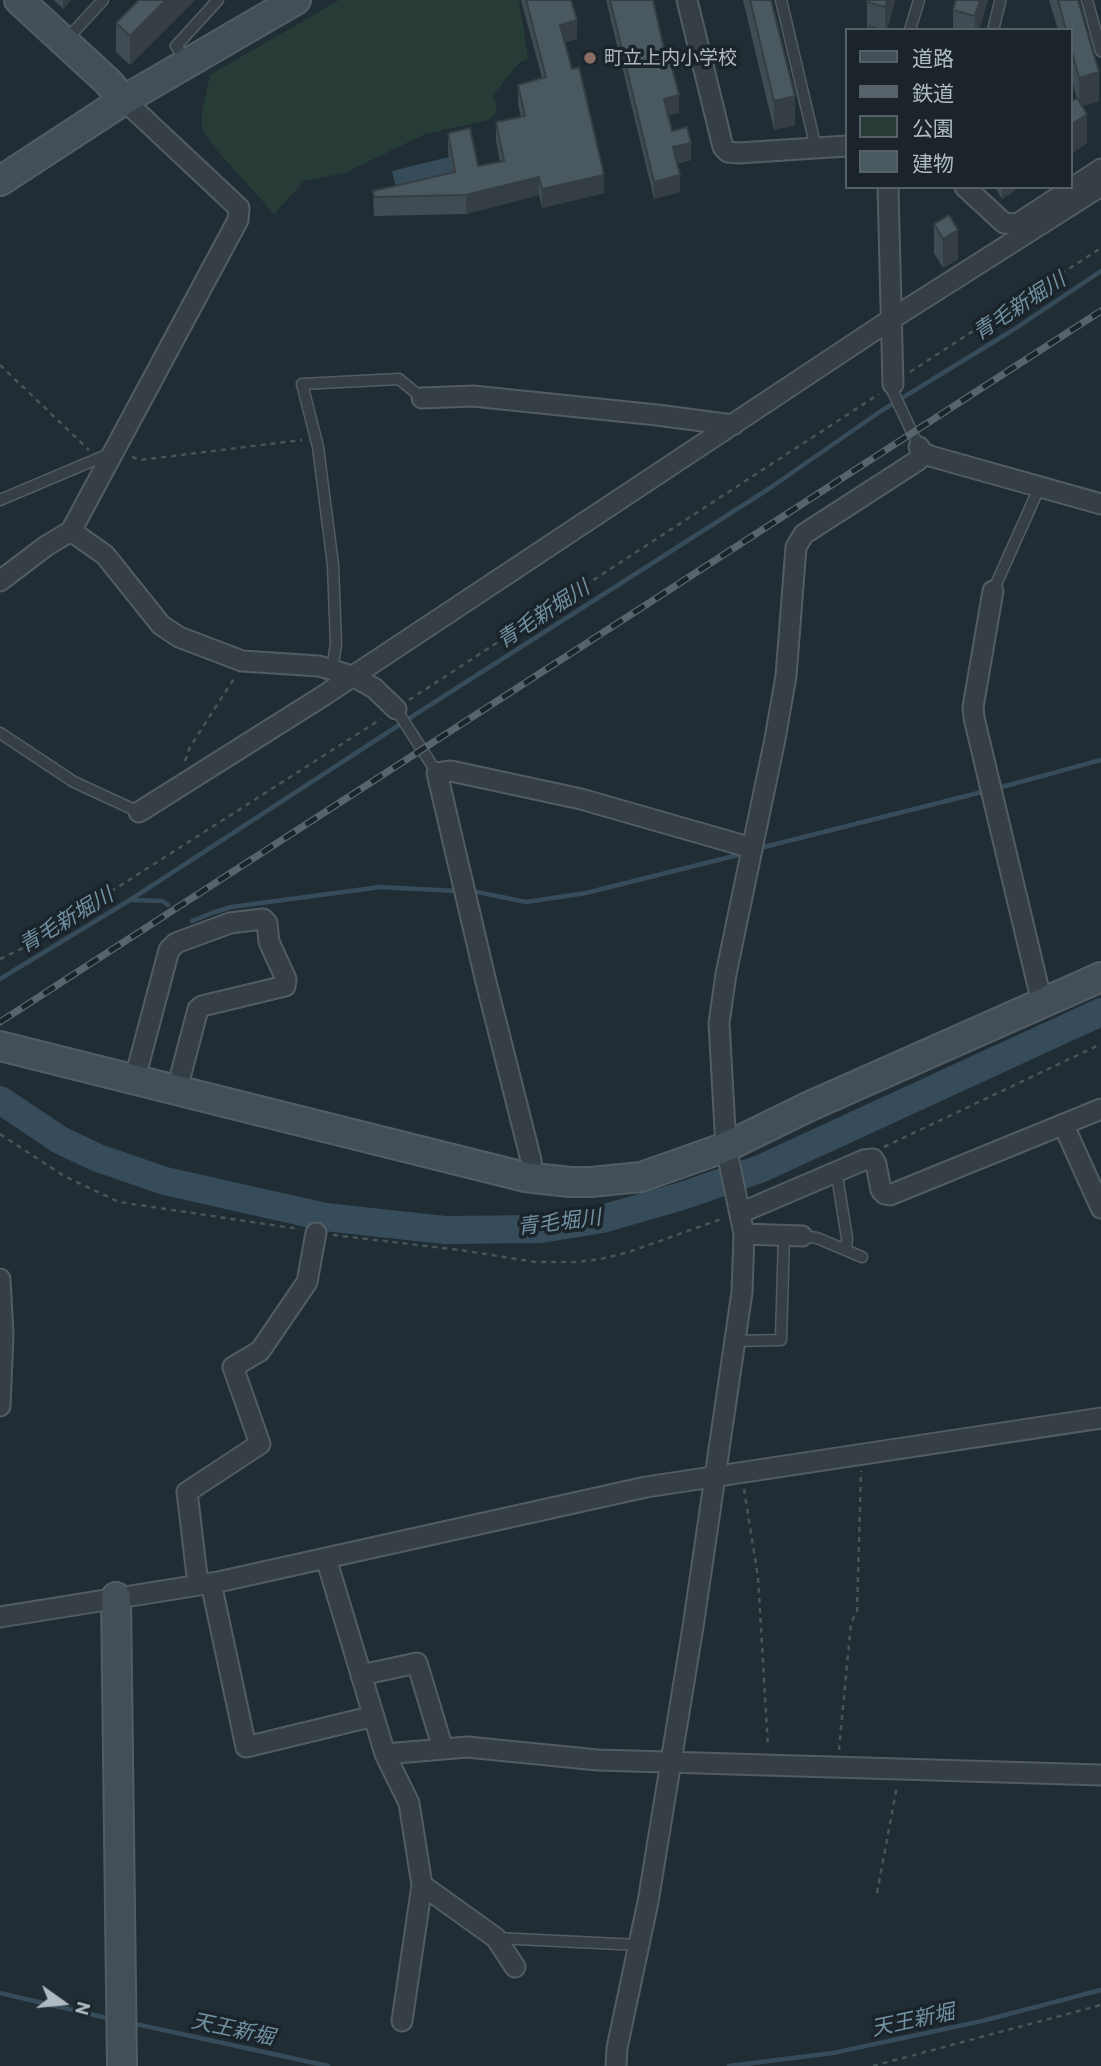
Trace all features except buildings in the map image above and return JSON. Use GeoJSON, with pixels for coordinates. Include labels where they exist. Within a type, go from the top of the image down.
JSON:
{"type":"FeatureCollection","features":[{"type":"Feature","properties":{"kind":"street"},"geometry":{"type":"LineString","coordinates":[[0,581],[46,546],[71,531],[106,455],[238,220],[239,208],[19,0]]}},
{"type":"Feature","properties":{"kind":"street"},"geometry":{"type":"LineString","coordinates":[[687,0],[723,147],[728,152],[846,146]]}},
{"type":"Feature","properties":{"kind":"street"},"geometry":{"type":"LineString","coordinates":[[0,181],[124,100],[287,3]]}},
{"type":"Feature","properties":{"kind":"street"},"geometry":{"type":"LineString","coordinates":[[1073,187],[1101,169]]}},
{"type":"Feature","properties":{"kind":"street"},"geometry":{"type":"LineString","coordinates":[[139,812],[352,676],[890,320],[1101,186]]}},
{"type":"Feature","properties":{"kind":"street"},"geometry":{"type":"LineString","coordinates":[[888,189],[894,385]]}},
{"type":"Feature","properties":{"kind":"street"},"geometry":{"type":"LineString","coordinates":[[967,189],[1004,223],[1017,224],[1070,189]]}},
{"type":"Feature","properties":{"kind":"street"},"geometry":{"type":"LineString","coordinates":[[422,398],[473,396],[733,425]]}},
{"type":"Feature","properties":{"kind":"street"},"geometry":{"type":"LineString","coordinates":[[616,2066],[617,2048],[648,1902],[693,1627],[742,1292],[744,1234],[727,1153],[719,1049],[721,998],[786,676],[794,558],[798,541],[804,534],[917,461],[922,450],[1101,504]]}},
{"type":"Feature","properties":{"kind":"street"},"geometry":{"type":"LineString","coordinates":[[71,531],[105,555],[161,625],[178,637],[242,661],[319,666],[352,676],[374,688],[397,709]]}},
{"type":"Feature","properties":{"kind":"street"},"geometry":{"type":"LineString","coordinates":[[993,592],[973,707],[974,718],[1042,1003]]}},
{"type":"Feature","properties":{"kind":"street"},"geometry":{"type":"LineString","coordinates":[[532,1178],[531,1160],[437,774],[451,771],[581,799],[752,848]]}},
{"type":"Feature","properties":{"kind":"street"},"geometry":{"type":"LineString","coordinates":[[135,1078],[169,950],[176,943],[230,923],[263,919],[267,923],[269,942],[286,978],[285,986],[198,1009],[177,1090]]}},
{"type":"Feature","properties":{"kind":"street"},"geometry":{"type":"LineString","coordinates":[[0,1046],[532,1178],[591,1182],[641,1177],[727,1153],[810,1106],[1101,977]]}},
{"type":"Feature","properties":{"kind":"street"},"geometry":{"type":"LineString","coordinates":[[739,1205],[873,1159],[881,1190],[885,1195],[890,1195],[1101,1109]]}},
{"type":"Feature","properties":{"kind":"street"},"geometry":{"type":"LineString","coordinates":[[1063,1126],[1101,1208]]}},
{"type":"Feature","properties":{"kind":"street"},"geometry":{"type":"LineString","coordinates":[[316,1233],[307,1282],[260,1351],[233,1367],[260,1444],[187,1492],[204,1583],[246,1747],[374,1716]]}},
{"type":"Feature","properties":{"kind":"street"},"geometry":{"type":"LineString","coordinates":[[744,1234],[793,1235]]}},
{"type":"Feature","properties":{"kind":"street"},"geometry":{"type":"LineString","coordinates":[[0,1279],[3,1334],[0,1406]]}},
{"type":"Feature","properties":{"kind":"street"},"geometry":{"type":"LineString","coordinates":[[0,1617],[204,1583],[646,1487],[1101,1418]]}},
{"type":"Feature","properties":{"kind":"street"},"geometry":{"type":"LineString","coordinates":[[326,1558],[385,1754],[408,1803],[422,1885],[402,2021]]}},
{"type":"Feature","properties":{"kind":"street"},"geometry":{"type":"LineString","coordinates":[[116,1597],[121,2066]]}},
{"type":"Feature","properties":{"kind":"street"},"geometry":{"type":"LineString","coordinates":[[361,1675],[418,1663],[443,1749]]}},
{"type":"Feature","properties":{"kind":"street"},"geometry":{"type":"LineString","coordinates":[[385,1754],[467,1747],[598,1760],[1101,1775]]}},
{"type":"Feature","properties":{"kind":"street"},"geometry":{"type":"LineString","coordinates":[[422,1885],[496,1938],[514,1967]]}},
{"type":"Feature","properties":{"kind":"lane"},"geometry":{"type":"LineString","coordinates":[[64,42],[103,0]]}},
{"type":"Feature","properties":{"kind":"lane"},"geometry":{"type":"LineString","coordinates":[[188,63],[176,46],[218,0]]}},
{"type":"Feature","properties":{"kind":"lane"},"geometry":{"type":"LineString","coordinates":[[781,0],[816,148]]}},
{"type":"Feature","properties":{"kind":"lane"},"geometry":{"type":"LineString","coordinates":[[911,28],[919,0]]}},
{"type":"Feature","properties":{"kind":"lane"},"geometry":{"type":"LineString","coordinates":[[1087,0],[1101,51]]}},
{"type":"Feature","properties":{"kind":"lane"},"geometry":{"type":"LineString","coordinates":[[994,28],[1000,2]]}},
{"type":"Feature","properties":{"kind":"lane"},"geometry":{"type":"LineString","coordinates":[[332,670],[336,644],[333,565],[316,439],[302,384],[399,379],[422,398]]}},
{"type":"Feature","properties":{"kind":"lane"},"geometry":{"type":"LineString","coordinates":[[894,385],[902,415],[922,450]]}},
{"type":"Feature","properties":{"kind":"lane"},"geometry":{"type":"LineString","coordinates":[[0,500],[106,455]]}},
{"type":"Feature","properties":{"kind":"lane"},"geometry":{"type":"LineString","coordinates":[[993,592],[1040,486]]}},
{"type":"Feature","properties":{"kind":"lane"},"geometry":{"type":"LineString","coordinates":[[397,709],[437,774]]}},
{"type":"Feature","properties":{"kind":"lane"},"geometry":{"type":"LineString","coordinates":[[0,733],[74,782],[139,812]]}},
{"type":"Feature","properties":{"kind":"lane"},"geometry":{"type":"LineString","coordinates":[[834,1173],[838,1182],[847,1238],[846,1251]]}},
{"type":"Feature","properties":{"kind":"lane"},"geometry":{"type":"LineString","coordinates":[[734,1341],[781,1340],[793,1235],[817,1238],[862,1257]]}},
{"type":"Feature","properties":{"kind":"lane"},"geometry":{"type":"LineString","coordinates":[[496,1938],[639,1945]]}},
{"type":"Feature","properties":{"kind":"path"},"geometry":{"type":"LineString","coordinates":[[0,959],[31,943],[397,709],[1101,248]]}},
{"type":"Feature","properties":{"kind":"path"},"geometry":{"type":"LineString","coordinates":[[0,365],[106,455],[140,460],[316,439]]}},
{"type":"Feature","properties":{"kind":"path"},"geometry":{"type":"LineString","coordinates":[[178,787],[190,747],[239,671],[242,661]]}},
{"type":"Feature","properties":{"kind":"path"},"geometry":{"type":"LineString","coordinates":[[873,1159],[878,1149],[1101,1044]]}},
{"type":"Feature","properties":{"kind":"path"},"geometry":{"type":"LineString","coordinates":[[0,1134],[64,1176],[119,1202],[316,1233],[536,1262],[576,1262],[629,1252],[739,1205]]}},
{"type":"Feature","properties":{"kind":"path"},"geometry":{"type":"LineString","coordinates":[[837,1767],[851,1623],[857,1611],[862,1454]]}},
{"type":"Feature","properties":{"kind":"path"},"geometry":{"type":"LineString","coordinates":[[742,1472],[758,1577],[769,1765]]}},
{"type":"Feature","properties":{"kind":"path"},"geometry":{"type":"LineString","coordinates":[[877,1893],[900,1769]]}},
{"type":"Feature","properties":{"kind":"path"},"geometry":{"type":"LineString","coordinates":[[873,2066],[1101,2005]]}},
{"type":"Feature","properties":{"kind":"green space"},"geometry":{"type":"Polygon","coordinates":[[[339,0],[519,0],[528,59],[519,63],[493,95],[497,108],[489,120],[425,134],[345,173],[304,181],[274,214],[214,147],[202,128],[202,113],[210,75],[339,0]]]}},
{"type":"Feature","properties":{"kind":"water"},"geometry":{"type":"Polygon","coordinates":[[[449,157],[455,191],[400,204],[392,171],[449,157]]]}},
{"type":"Feature","properties":{"kind":"waterway","name":"青毛新堀川"},"geometry":{"type":"LineString","coordinates":[[0,979],[130,900],[770,488],[881,411],[1013,330],[1101,271]]}},
{"type":"Feature","properties":{"kind":"waterway"},"geometry":{"type":"LineString","coordinates":[[998,788],[1101,760]]}},
{"type":"Feature","properties":{"kind":"waterway"},"geometry":{"type":"LineString","coordinates":[[764,847],[982,792]]}},
{"type":"Feature","properties":{"kind":"waterway"},"geometry":{"type":"LineString","coordinates":[[472,891],[526,902],[586,893],[738,855]]}},
{"type":"Feature","properties":{"kind":"waterway"},"geometry":{"type":"LineString","coordinates":[[192,921],[231,907],[380,887],[456,891]]}},
{"type":"Feature","properties":{"kind":"waterway"},"geometry":{"type":"LineString","coordinates":[[132,900],[162,901],[168,905]]}},
{"type":"Feature","properties":{"kind":"waterway","name":"青毛堀川"},"geometry":{"type":"LineString","coordinates":[[0,1100],[60,1140],[98,1158],[165,1181],[325,1217],[445,1230],[541,1229],[602,1219],[682,1196],[760,1169],[1101,1012]]}},
{"type":"Feature","properties":{"kind":"waterway","name":"天王新堀"},"geometry":{"type":"LineString","coordinates":[[729,2066],[833,2053],[982,2021],[1101,1990]]}},
{"type":"Feature","properties":{"kind":"waterway","name":"天王新堀"},"geometry":{"type":"LineString","coordinates":[[0,1993],[111,2019]]}},
{"type":"Feature","properties":{"kind":"waterway","name":"天王新堀"},"geometry":{"type":"LineString","coordinates":[[131,2023],[328,2066]]}},
{"type":"Feature","properties":{"kind":"railway"},"geometry":{"type":"LineString","coordinates":[[0,1022],[1101,311]]}},
{"type":"Feature","properties":{"kind":"place","name":"町立上内小学校"},"geometry":{"type":"Point","coordinates":[590,58]}}]}
